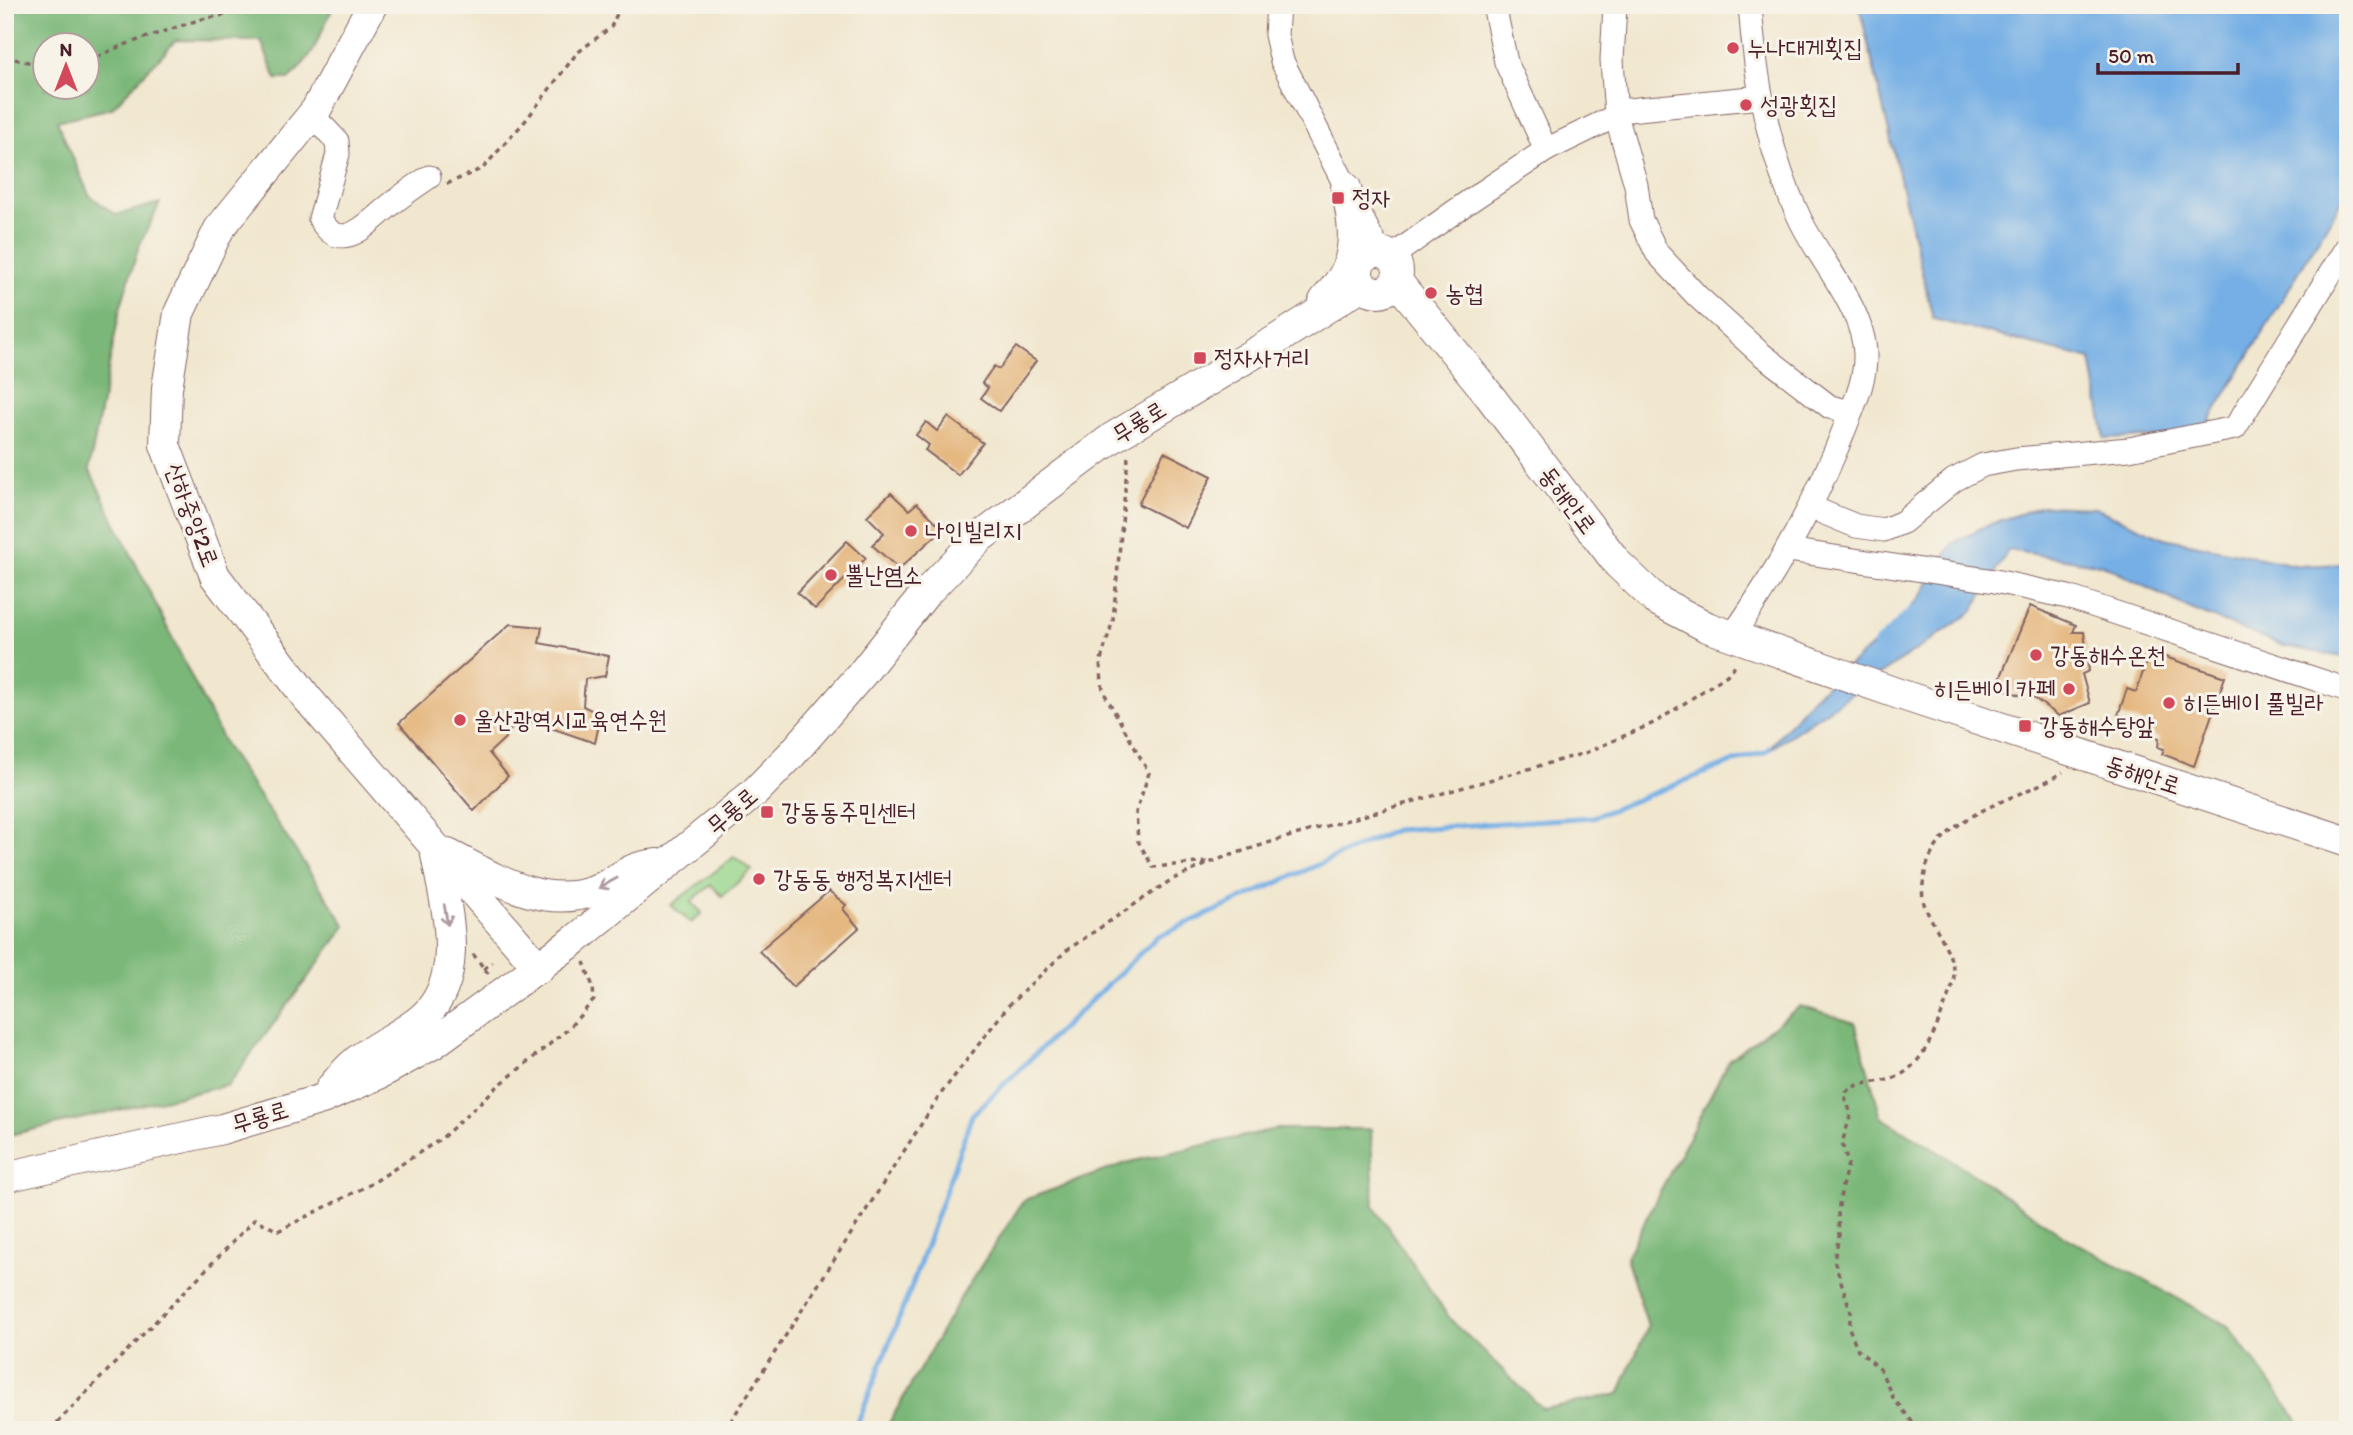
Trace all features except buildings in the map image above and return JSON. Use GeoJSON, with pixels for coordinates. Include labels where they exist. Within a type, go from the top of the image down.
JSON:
{"type":"FeatureCollection","features":[{"type":"Feature","properties":{"kind":"main road","name":"산하중앙2로"},"geometry":{"type":"LineString","coordinates":[[372,5],[312,115],[219,229],[179,313],[167,388],[165,445],[215,576],[307,698],[539,968]]}},
{"type":"Feature","properties":{"kind":"main road"},"geometry":{"type":"LineString","coordinates":[[1314,314],[1346,272],[1352,255],[1352,216],[1346,188]]}},
{"type":"Feature","properties":{"kind":"main road","name":"무룡로"},"geometry":{"type":"LineString","coordinates":[[5,1177],[222,1129],[322,1099],[381,1073],[433,1044],[575,940],[755,792],[861,675],[925,594],[978,539],[1130,426],[1273,342],[1362,285],[1372,291],[1381,292],[1391,287],[1389,263]]}},
{"type":"Feature","properties":{"kind":"main road","name":"동해안로"},"geometry":{"type":"LineString","coordinates":[[1389,263],[1585,523],[1638,586],[1656,600],[1690,620],[1789,656],[2348,842]]}},
{"type":"Feature","properties":{"kind":"main road"},"geometry":{"type":"LineString","coordinates":[[435,848],[509,885],[537,895],[566,897],[595,891],[635,868],[672,861]]}},
{"type":"Feature","properties":{"kind":"main road"},"geometry":{"type":"LineString","coordinates":[[322,1099],[354,1063],[422,1018],[438,998],[450,959],[450,934],[435,848]]}},
{"type":"Feature","properties":{"kind":"street","name":"동해안로"},"geometry":{"type":"LineString","coordinates":[[1278,5],[1276,35],[1282,61],[1346,188],[1389,263]]}},
{"type":"Feature","properties":{"kind":"street"},"geometry":{"type":"LineString","coordinates":[[1494,5],[1506,62],[1546,150]]}},
{"type":"Feature","properties":{"kind":"street"},"geometry":{"type":"LineString","coordinates":[[1615,5],[1612,60],[1616,116],[1636,185],[1641,220],[1657,253],[1696,296],[1760,353],[1830,407],[1851,412]]}},
{"type":"Feature","properties":{"kind":"street"},"geometry":{"type":"LineString","coordinates":[[1743,639],[1810,507],[1851,412],[1863,380],[1866,354],[1857,320],[1801,222],[1772,145],[1761,97],[1750,5]]}},
{"type":"Feature","properties":{"kind":"street"},"geometry":{"type":"LineString","coordinates":[[1389,263],[1468,202],[1546,150],[1628,110],[1761,97]]}},
{"type":"Feature","properties":{"kind":"street"},"geometry":{"type":"LineString","coordinates":[[312,115],[337,141],[338,155],[320,219],[333,235],[347,235],[364,230],[389,206],[429,177]]}},
{"type":"Feature","properties":{"kind":"street"},"geometry":{"type":"LineString","coordinates":[[1810,507],[1856,526],[1884,530],[1903,522],[1954,480],[1983,465],[2015,459],[2129,449],[2235,428],[2348,245]]}},
{"type":"Feature","properties":{"kind":"street"},"geometry":{"type":"LineString","coordinates":[[1788,550],[1995,581],[2067,597],[2348,690]]}},
{"type":"Feature","properties":{"kind":"path"},"geometry":{"type":"LineString","coordinates":[[102,56],[198,20],[276,5]]}},
{"type":"Feature","properties":{"kind":"path"},"geometry":{"type":"LineString","coordinates":[[429,177],[450,184],[483,168],[526,120],[577,53],[611,27],[621,5]]}},
{"type":"Feature","properties":{"kind":"path"},"geometry":{"type":"LineString","coordinates":[[5,57],[32,63]]}},
{"type":"Feature","properties":{"kind":"path"},"geometry":{"type":"LineString","coordinates":[[1130,426],[1113,620],[1100,663],[1102,691],[1149,773],[1136,812],[1138,841],[1153,866],[1211,862]]}},
{"type":"Feature","properties":{"kind":"path"},"geometry":{"type":"LineString","coordinates":[[725,1430],[940,1095],[1007,1006],[1067,950],[1171,880],[1211,862],[1277,840],[1586,753],[1656,722],[1727,675],[1743,639]]}},
{"type":"Feature","properties":{"kind":"path"},"geometry":{"type":"LineString","coordinates":[[1919,1430],[1893,1398],[1880,1370],[1858,1350],[1851,1335],[1851,1312],[1834,1260],[1839,1236],[1838,1212],[1848,1164],[1842,1143],[1851,1114],[1844,1094],[1849,1088],[1879,1083],[1900,1075],[1912,1065],[1933,1035],[1955,976],[1940,937],[1922,903],[1928,858],[1948,832],[1974,814],[2055,777],[2087,756]]}},
{"type":"Feature","properties":{"kind":"path"},"geometry":{"type":"LineString","coordinates":[[50,1430],[255,1219],[278,1231],[371,1184],[442,1138],[521,1066],[567,1030],[594,1000],[593,987],[575,940]]}},
{"type":"Feature","properties":{"kind":"path"},"geometry":{"type":"LineString","coordinates":[[470,951],[492,978]]}},
{"type":"Feature","properties":{"kind":"path"},"geometry":{"type":"LineString","coordinates":[[484,969],[492,962]]}},
{"type":"Feature","properties":{"kind":"green space"},"geometry":{"type":"Polygon","coordinates":[[[5,5],[334,5],[312,53],[290,79],[276,79],[261,41],[176,40],[112,108],[57,121],[89,195],[116,215],[160,203],[139,246],[120,309],[89,469],[226,747],[346,926],[228,1085],[5,1136],[5,5]]]}},
{"type":"Feature","properties":{"kind":"green space"},"geometry":{"type":"Polygon","coordinates":[[[734,857],[752,870],[722,896],[711,885],[691,901],[702,913],[691,923],[671,905],[734,857]]]}},
{"type":"Feature","properties":{"kind":"green space"},"geometry":{"type":"Polygon","coordinates":[[[1800,1006],[1855,1023],[1881,1117],[1955,1162],[2067,1238],[2228,1326],[2305,1430],[885,1430],[962,1295],[1024,1200],[1129,1162],[1276,1129],[1371,1129],[1374,1207],[1450,1319],[1543,1409],[1619,1394],[1648,1326],[1626,1257],[1729,1060],[1800,1006]]]}},
{"type":"Feature","properties":{"kind":"water"},"geometry":{"type":"Polygon","coordinates":[[[1859,5],[2348,5],[2348,190],[2201,435],[2105,439],[2091,359],[1933,319],[1859,5]]]}},
{"type":"Feature","properties":{"kind":"water"},"geometry":{"type":"Polygon","coordinates":[[[2042,506],[2095,508],[2164,538],[2300,566],[2345,564],[2348,560],[2348,658],[2284,646],[2191,609],[2103,565],[2008,550],[1972,612],[1766,752],[1812,698],[1892,628],[1921,596],[1952,544],[1985,526],[2042,506]]]}},
{"type":"Feature","properties":{"kind":"waterway"},"geometry":{"type":"LineString","coordinates":[[1874,645],[1912,608]]}},
{"type":"Feature","properties":{"kind":"waterway"},"geometry":{"type":"LineString","coordinates":[[855,1430],[914,1280],[972,1115],[1157,937],[1395,830],[1593,817],[1735,761],[1766,752],[1770,748]]}},
{"type":"Feature","properties":{"kind":"place","name":"누나대게횟집"},"geometry":{"type":"Point","coordinates":[1733,48]}},
{"type":"Feature","properties":{"kind":"place","name":"성광횟집"},"geometry":{"type":"Point","coordinates":[1746,105]}},
{"type":"Feature","properties":{"kind":"place","name":"정자"},"geometry":{"type":"Point","coordinates":[1338,198]}},
{"type":"Feature","properties":{"kind":"place","name":"농협"},"geometry":{"type":"Point","coordinates":[1431,293]}},
{"type":"Feature","properties":{"kind":"place","name":"정자사거리"},"geometry":{"type":"Point","coordinates":[1200,358]}},
{"type":"Feature","properties":{"kind":"place","name":"나인빌리지"},"geometry":{"type":"Point","coordinates":[911,531]}},
{"type":"Feature","properties":{"kind":"place","name":"뿔난염소"},"geometry":{"type":"Point","coordinates":[831,575]}},
{"type":"Feature","properties":{"kind":"place","name":"강동해수온천"},"geometry":{"type":"Point","coordinates":[2036,655]}},
{"type":"Feature","properties":{"kind":"place","name":"히든베이 카페"},"geometry":{"type":"Point","coordinates":[2069,689]}},
{"type":"Feature","properties":{"kind":"place","name":"히든베이 풀빌라"},"geometry":{"type":"Point","coordinates":[2169,703]}},
{"type":"Feature","properties":{"kind":"place","name":"울산광역시교육연수원"},"geometry":{"type":"Point","coordinates":[460,720]}},
{"type":"Feature","properties":{"kind":"place","name":"강동해수탕앞"},"geometry":{"type":"Point","coordinates":[2025,726]}},
{"type":"Feature","properties":{"kind":"place","name":"강동동주민센터"},"geometry":{"type":"Point","coordinates":[767,812]}},
{"type":"Feature","properties":{"kind":"place","name":"강동동 행정복지센터"},"geometry":{"type":"Point","coordinates":[759,879]}}]}
